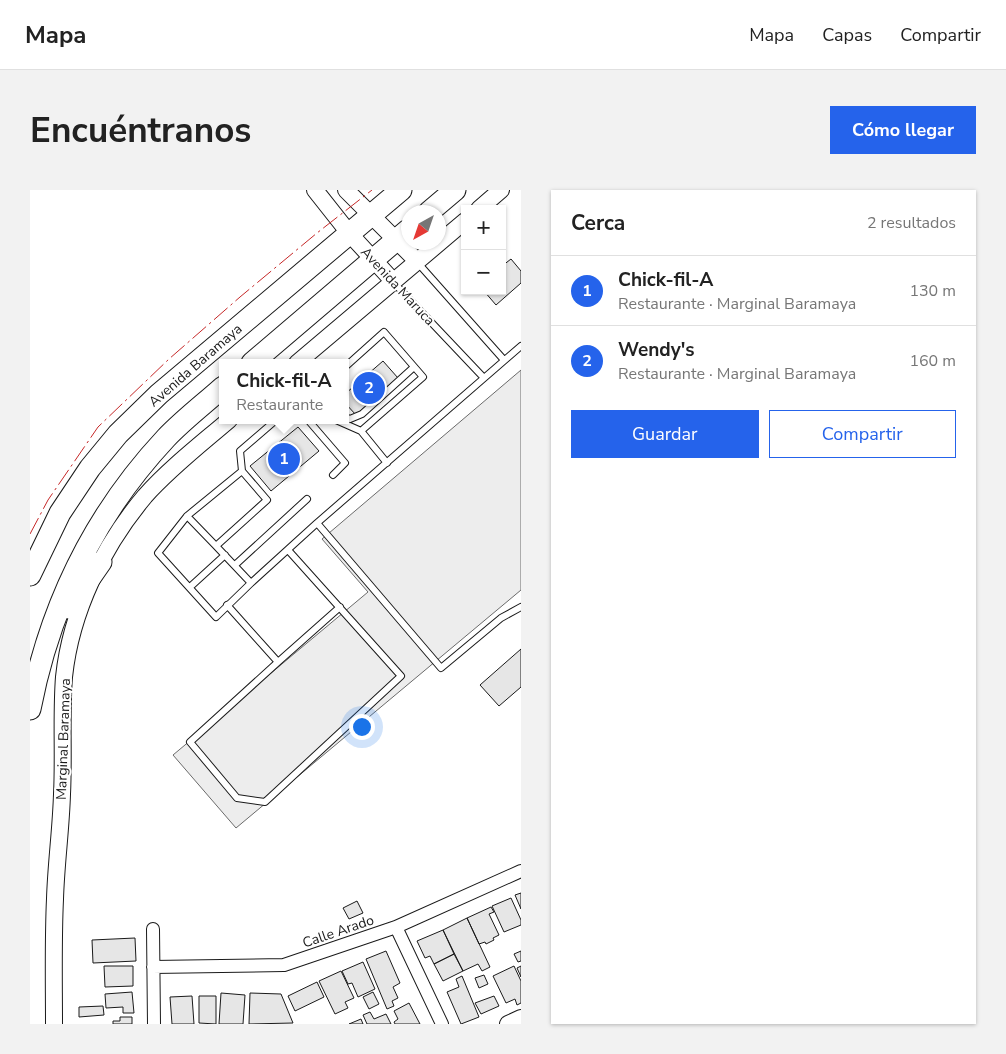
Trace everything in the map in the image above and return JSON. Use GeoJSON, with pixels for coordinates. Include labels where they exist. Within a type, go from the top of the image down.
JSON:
{"type":"FeatureCollection","features":[{"type":"Feature","properties":{"kind":"highway","name":"Avenida Baramaya"},"geometry":{"type":"LineString","coordinates":[[30,575],[60,513],[90,468],[118,434],[159,394],[401,190]]}},
{"type":"Feature","properties":{"kind":"highway"},"geometry":{"type":"LineString","coordinates":[[437,205],[455,190]]}},
{"type":"Feature","properties":{"kind":"highway"},"geometry":{"type":"LineString","coordinates":[[257,359],[401,237]]}},
{"type":"Feature","properties":{"kind":"highway"},"geometry":{"type":"LineString","coordinates":[[30,709],[49,631],[76,565],[107,512],[166,438],[219,392]]}},
{"type":"Feature","properties":{"kind":"highway"},"geometry":{"type":"LineString","coordinates":[[49,631],[72,604],[101,562]]}},
{"type":"Feature","properties":{"kind":"street","name":"Avenida Maruca"},"geometry":{"type":"LineString","coordinates":[[315,190],[349,233],[393,281]]}},
{"type":"Feature","properties":{"kind":"street","name":"Avenida Maruca"},"geometry":{"type":"LineString","coordinates":[[346,190],[372,215],[401,234]]}},
{"type":"Feature","properties":{"kind":"street"},"geometry":{"type":"LineString","coordinates":[[484,205],[501,190]]}},
{"type":"Feature","properties":{"kind":"street"},"geometry":{"type":"LineString","coordinates":[[302,359],[461,223]]}},
{"type":"Feature","properties":{"kind":"street","name":"Avenida Maruca"},"geometry":{"type":"LineString","coordinates":[[411,250],[417,261]]}},
{"type":"Feature","properties":{"kind":"street","name":"Marginal Baramaya"},"geometry":{"type":"LineString","coordinates":[[54,1024],[54,930],[62,794],[62,715],[64,675],[71,639],[84,599],[101,562],[119,531],[146,495],[180,462],[224,424]]}},
{"type":"Feature","properties":{"kind":"street","name":"Calle Arado"},"geometry":{"type":"LineString","coordinates":[[154,967],[284,965],[396,926],[521,871]]}},
{"type":"Feature","properties":{"kind":"street"},"geometry":{"type":"LineString","coordinates":[[396,926],[442,1024]]}},
{"type":"Feature","properties":{"kind":"street"},"geometry":{"type":"LineString","coordinates":[[153,929],[154,1024]]}},
{"type":"Feature","properties":{"kind":"street"},"geometry":{"type":"LineString","coordinates":[[508,1024],[521,1018]]}},
{"type":"Feature","properties":{"kind":"lane","name":"Avenida Maruca"},"geometry":{"type":"LineString","coordinates":[[417,261],[504,360]]}},
{"type":"Feature","properties":{"kind":"lane","name":"Avenida Maruca"},"geometry":{"type":"LineString","coordinates":[[393,281],[484,378]]}},
{"type":"Feature","properties":{"kind":"lane"},"geometry":{"type":"LineString","coordinates":[[349,363],[384,332],[423,377],[361,431]]}},
{"type":"Feature","properties":{"kind":"lane"},"geometry":{"type":"LineString","coordinates":[[242,471],[187,516],[158,553],[216,617],[317,523],[521,346]]}},
{"type":"Feature","properties":{"kind":"lane"},"geometry":{"type":"LineString","coordinates":[[349,419],[362,414],[414,367]]}},
{"type":"Feature","properties":{"kind":"lane"},"geometry":{"type":"LineString","coordinates":[[216,546],[267,500],[242,471],[240,451],[271,424]]}},
{"type":"Feature","properties":{"kind":"lane"},"geometry":{"type":"LineString","coordinates":[[311,424],[345,463],[333,475]]}},
{"type":"Feature","properties":{"kind":"lane"},"geometry":{"type":"LineString","coordinates":[[345,424],[361,431],[386,462]]}},
{"type":"Feature","properties":{"kind":"lane"},"geometry":{"type":"LineString","coordinates":[[235,565],[307,499]]}},
{"type":"Feature","properties":{"kind":"lane"},"geometry":{"type":"LineString","coordinates":[[187,516],[251,583]]}},
{"type":"Feature","properties":{"kind":"lane"},"geometry":{"type":"LineString","coordinates":[[317,523],[441,668],[501,618],[521,607]]}},
{"type":"Feature","properties":{"kind":"lane"},"geometry":{"type":"LineString","coordinates":[[288,550],[340,607],[401,676],[264,802],[237,798],[190,742],[340,607]]}},
{"type":"Feature","properties":{"kind":"lane"},"geometry":{"type":"LineString","coordinates":[[190,587],[225,555]]}},
{"type":"Feature","properties":{"kind":"lane"},"geometry":{"type":"LineString","coordinates":[[227,605],[278,662]]}},
{"type":"Feature","properties":{"kind":"shaded area"},"geometry":{"type":"Polygon","coordinates":[[[521,370],[521,590],[236,828],[173,755],[368,592],[322,539],[521,370]]]}},
{"type":"Feature","properties":{"kind":"building"},"geometry":{"type":"Polygon","coordinates":[[[511,259],[521,271],[521,283],[496,305],[487,295],[506,295],[506,263],[511,259]]]}},
{"type":"Feature","properties":{"kind":"building"},"geometry":{"type":"Polygon","coordinates":[[[383,361],[398,378],[356,415],[349,407],[349,391],[383,361]]]}},
{"type":"Feature","properties":{"kind":"building"},"geometry":{"type":"Polygon","coordinates":[[[298,427],[319,451],[271,491],[250,466],[298,427]]]}},
{"type":"Feature","properties":{"kind":"building"},"geometry":{"type":"Polygon","coordinates":[[[521,649],[521,687],[499,706],[480,685],[521,649]]]}},
{"type":"Feature","properties":{"kind":"building"},"geometry":{"type":"Polygon","coordinates":[[[521,893],[521,909],[515,895],[521,893]]]}},
{"type":"Feature","properties":{"kind":"building"},"geometry":{"type":"Polygon","coordinates":[[[511,898],[521,920],[521,925],[504,932],[492,906],[511,898]]]}},
{"type":"Feature","properties":{"kind":"building"},"geometry":{"type":"Polygon","coordinates":[[[357,901],[363,913],[349,919],[343,908],[357,901]]]}},
{"type":"Feature","properties":{"kind":"building"},"geometry":{"type":"Polygon","coordinates":[[[491,907],[494,912],[489,914],[499,935],[486,944],[485,942],[479,944],[467,918],[491,907]]]}},
{"type":"Feature","properties":{"kind":"building"},"geometry":{"type":"Polygon","coordinates":[[[467,918],[490,967],[482,971],[478,964],[463,971],[443,930],[467,918]]]}},
{"type":"Feature","properties":{"kind":"building"},"geometry":{"type":"Polygon","coordinates":[[[443,930],[454,954],[434,964],[430,956],[425,958],[417,941],[443,930]]]}},
{"type":"Feature","properties":{"kind":"building"},"geometry":{"type":"Polygon","coordinates":[[[135,938],[136,961],[93,963],[92,940],[135,938]]]}},
{"type":"Feature","properties":{"kind":"building"},"geometry":{"type":"Polygon","coordinates":[[[386,951],[400,983],[393,987],[398,998],[392,1001],[394,1006],[387,1009],[366,959],[386,951]]]}},
{"type":"Feature","properties":{"kind":"building"},"geometry":{"type":"Polygon","coordinates":[[[521,951],[521,961],[518,962],[514,954],[521,951]]]}},
{"type":"Feature","properties":{"kind":"building"},"geometry":{"type":"Polygon","coordinates":[[[454,954],[463,971],[443,981],[434,964],[454,954]]]}},
{"type":"Feature","properties":{"kind":"building"},"geometry":{"type":"Polygon","coordinates":[[[363,962],[375,989],[358,997],[352,983],[348,984],[342,971],[363,962]]]}},
{"type":"Feature","properties":{"kind":"building"},"geometry":{"type":"Polygon","coordinates":[[[104,966],[133,966],[133,986],[105,987],[104,966]]]}},
{"type":"Feature","properties":{"kind":"building"},"geometry":{"type":"Polygon","coordinates":[[[514,966],[521,981],[521,1003],[517,1005],[515,999],[506,1003],[493,976],[514,966]]]}},
{"type":"Feature","properties":{"kind":"building"},"geometry":{"type":"Polygon","coordinates":[[[521,966],[521,977],[517,968],[521,966]]]}},
{"type":"Feature","properties":{"kind":"building"},"geometry":{"type":"Polygon","coordinates":[[[341,971],[354,998],[345,1002],[348,1008],[335,1014],[319,981],[341,971]]]}},
{"type":"Feature","properties":{"kind":"building"},"geometry":{"type":"Polygon","coordinates":[[[484,975],[488,984],[479,988],[475,978],[484,975]]]}},
{"type":"Feature","properties":{"kind":"building"},"geometry":{"type":"Polygon","coordinates":[[[462,976],[479,1017],[461,1024],[447,992],[459,987],[456,979],[462,976]]]}},
{"type":"Feature","properties":{"kind":"building"},"geometry":{"type":"Polygon","coordinates":[[[317,982],[324,997],[295,1011],[288,996],[317,982]]]}},
{"type":"Feature","properties":{"kind":"building"},"geometry":{"type":"Polygon","coordinates":[[[132,992],[134,1013],[123,1013],[123,1007],[106,1008],[105,994],[132,992]]]}},
{"type":"Feature","properties":{"kind":"building"},"geometry":{"type":"Polygon","coordinates":[[[373,992],[379,1004],[369,1009],[363,997],[373,992]]]}},
{"type":"Feature","properties":{"kind":"building"},"geometry":{"type":"Polygon","coordinates":[[[221,993],[245,995],[243,1024],[219,1024],[221,993]]]}},
{"type":"Feature","properties":{"kind":"building"},"geometry":{"type":"Polygon","coordinates":[[[250,993],[281,994],[293,1023],[249,1024],[250,993]]]}},
{"type":"Feature","properties":{"kind":"building"},"geometry":{"type":"Polygon","coordinates":[[[192,996],[194,1024],[172,1024],[170,997],[192,996]]]}},
{"type":"Feature","properties":{"kind":"building"},"geometry":{"type":"Polygon","coordinates":[[[199,996],[216,996],[216,1024],[199,1023],[199,996]]]}},
{"type":"Feature","properties":{"kind":"building"},"geometry":{"type":"Polygon","coordinates":[[[494,996],[499,1006],[481,1014],[475,1003],[494,996]]]}},
{"type":"Feature","properties":{"kind":"building"},"geometry":{"type":"Polygon","coordinates":[[[409,1003],[420,1024],[395,1024],[394,1022],[398,1019],[394,1011],[409,1003]]]}},
{"type":"Feature","properties":{"kind":"building"},"geometry":{"type":"Polygon","coordinates":[[[103,1006],[104,1015],[79,1017],[79,1007],[103,1006]]]}},
{"type":"Feature","properties":{"kind":"building"},"geometry":{"type":"Polygon","coordinates":[[[370,1012],[374,1019],[386,1014],[391,1024],[367,1024],[363,1015],[370,1012]]]}},
{"type":"Feature","properties":{"kind":"building"},"geometry":{"type":"Polygon","coordinates":[[[120,1017],[132,1017],[132,1024],[113,1024],[113,1021],[120,1021],[120,1017]]]}},
{"type":"Feature","properties":{"kind":"building"},"geometry":{"type":"Polygon","coordinates":[[[361,1019],[363,1024],[349,1024],[361,1019]]]}},
{"type":"Feature","properties":{"kind":"power"},"geometry":{"type":"LineString","coordinates":[[30,534],[48,500],[98,427],[169,359],[240,297],[372,190]]}},
{"type":"Feature","properties":{"kind":"place","name":"Wendy's"},"geometry":{"type":"Point","coordinates":[369,388]}},
{"type":"Feature","properties":{"kind":"place","name":"Chick-fil-A"},"geometry":{"type":"Point","coordinates":[284,459]}}]}
